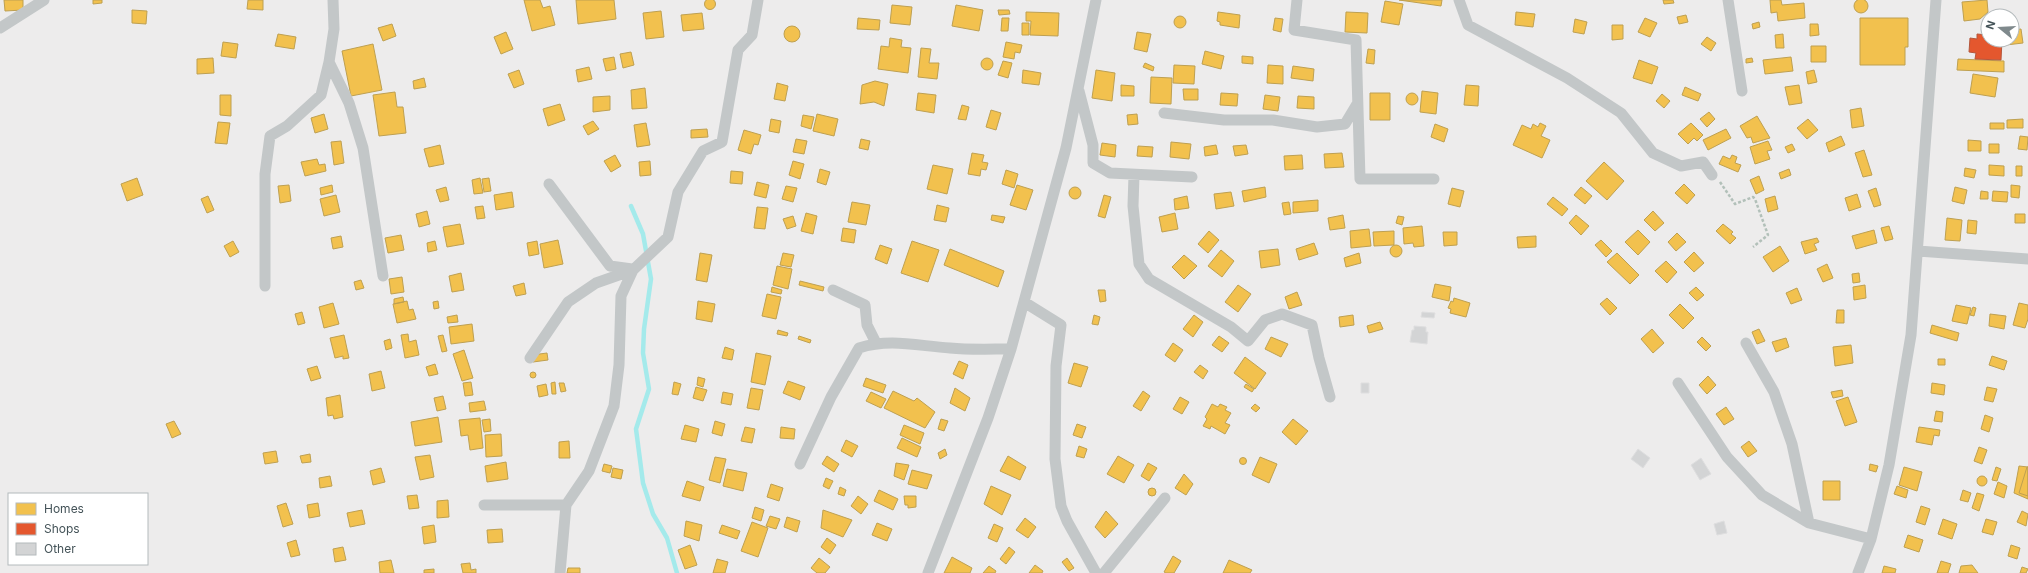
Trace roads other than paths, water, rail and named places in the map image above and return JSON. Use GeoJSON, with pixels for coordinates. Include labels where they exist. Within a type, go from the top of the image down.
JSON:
{"type":"FeatureCollection","features":[{"type":"Feature","properties":{"kind":"street"},"geometry":{"type":"LineString","coordinates":[[0,28],[44,0]]}},
{"type":"Feature","properties":{"kind":"street"},"geometry":{"type":"LineString","coordinates":[[265,286],[265,174],[270,136],[287,126],[321,95],[329,62],[334,29],[333,0]]}},
{"type":"Feature","properties":{"kind":"street"},"geometry":{"type":"LineString","coordinates":[[560,573],[566,505],[589,471],[614,406],[618,365],[621,296],[633,270],[668,237],[678,192],[703,151],[722,142],[738,50],[752,35],[758,0]]}},
{"type":"Feature","properties":{"kind":"street"},"geometry":{"type":"LineString","coordinates":[[928,573],[988,418],[1011,349],[1066,148],[1096,0]]}},
{"type":"Feature","properties":{"kind":"street"},"geometry":{"type":"LineString","coordinates":[[1297,0],[1294,30],[1356,40],[1360,178],[1434,179]]}},
{"type":"Feature","properties":{"kind":"street"},"geometry":{"type":"LineString","coordinates":[[1459,0],[1468,25],[1568,78],[1621,114],[1653,154],[1681,166],[1703,162],[1712,175]]}},
{"type":"Feature","properties":{"kind":"street"},"geometry":{"type":"LineString","coordinates":[[1728,0],[1742,91]]}},
{"type":"Feature","properties":{"kind":"street"},"geometry":{"type":"LineString","coordinates":[[1858,573],[1871,539],[1889,466],[1911,335],[1936,0]]}},
{"type":"Feature","properties":{"kind":"street"},"geometry":{"type":"LineString","coordinates":[[329,62],[349,103],[362,148],[383,276]]}},
{"type":"Feature","properties":{"kind":"street"},"geometry":{"type":"LineString","coordinates":[[1078,88],[1093,144],[1094,163],[1110,173],[1192,177]]}},
{"type":"Feature","properties":{"kind":"street"},"geometry":{"type":"LineString","coordinates":[[1164,113],[1224,120],[1273,120],[1318,127],[1345,124],[1358,104]]}},
{"type":"Feature","properties":{"kind":"street"},"geometry":{"type":"LineString","coordinates":[[1134,175],[1133,206],[1139,264],[1149,279],[1231,327],[1248,341],[1265,320],[1282,314],[1312,325],[1319,358],[1330,396]]}},
{"type":"Feature","properties":{"kind":"street"},"geometry":{"type":"LineString","coordinates":[[549,184],[610,266],[633,270]]}},
{"type":"Feature","properties":{"kind":"street"},"geometry":{"type":"LineString","coordinates":[[1918,251],[2028,259]]}},
{"type":"Feature","properties":{"kind":"street"},"geometry":{"type":"LineString","coordinates":[[530,358],[568,302],[596,283],[633,270]]}},
{"type":"Feature","properties":{"kind":"street"},"geometry":{"type":"LineString","coordinates":[[833,290],[865,305],[867,324],[876,343]]}},
{"type":"Feature","properties":{"kind":"street"},"geometry":{"type":"LineString","coordinates":[[1024,302],[1061,325],[1056,366],[1055,459],[1061,506],[1067,521],[1096,573]]}},
{"type":"Feature","properties":{"kind":"street"},"geometry":{"type":"LineString","coordinates":[[800,464],[830,397],[859,348],[876,343],[915,344],[950,348],[1011,349]]}},
{"type":"Feature","properties":{"kind":"street"},"geometry":{"type":"LineString","coordinates":[[1746,343],[1774,392],[1792,444],[1809,523]]}},
{"type":"Feature","properties":{"kind":"street"},"geometry":{"type":"LineString","coordinates":[[1678,383],[1727,457],[1762,495],[1809,523],[1871,539]]}},
{"type":"Feature","properties":{"kind":"street"},"geometry":{"type":"LineString","coordinates":[[1104,573],[1165,498]]}},
{"type":"Feature","properties":{"kind":"street"},"geometry":{"type":"LineString","coordinates":[[484,505],[566,505]]}},
{"type":"Feature","properties":{"kind":"waterway"},"geometry":{"type":"LineString","coordinates":[[631,206],[643,234],[651,279],[644,329],[643,353],[649,389],[636,429],[643,483],[653,514],[667,538],[677,573]]}}]}
